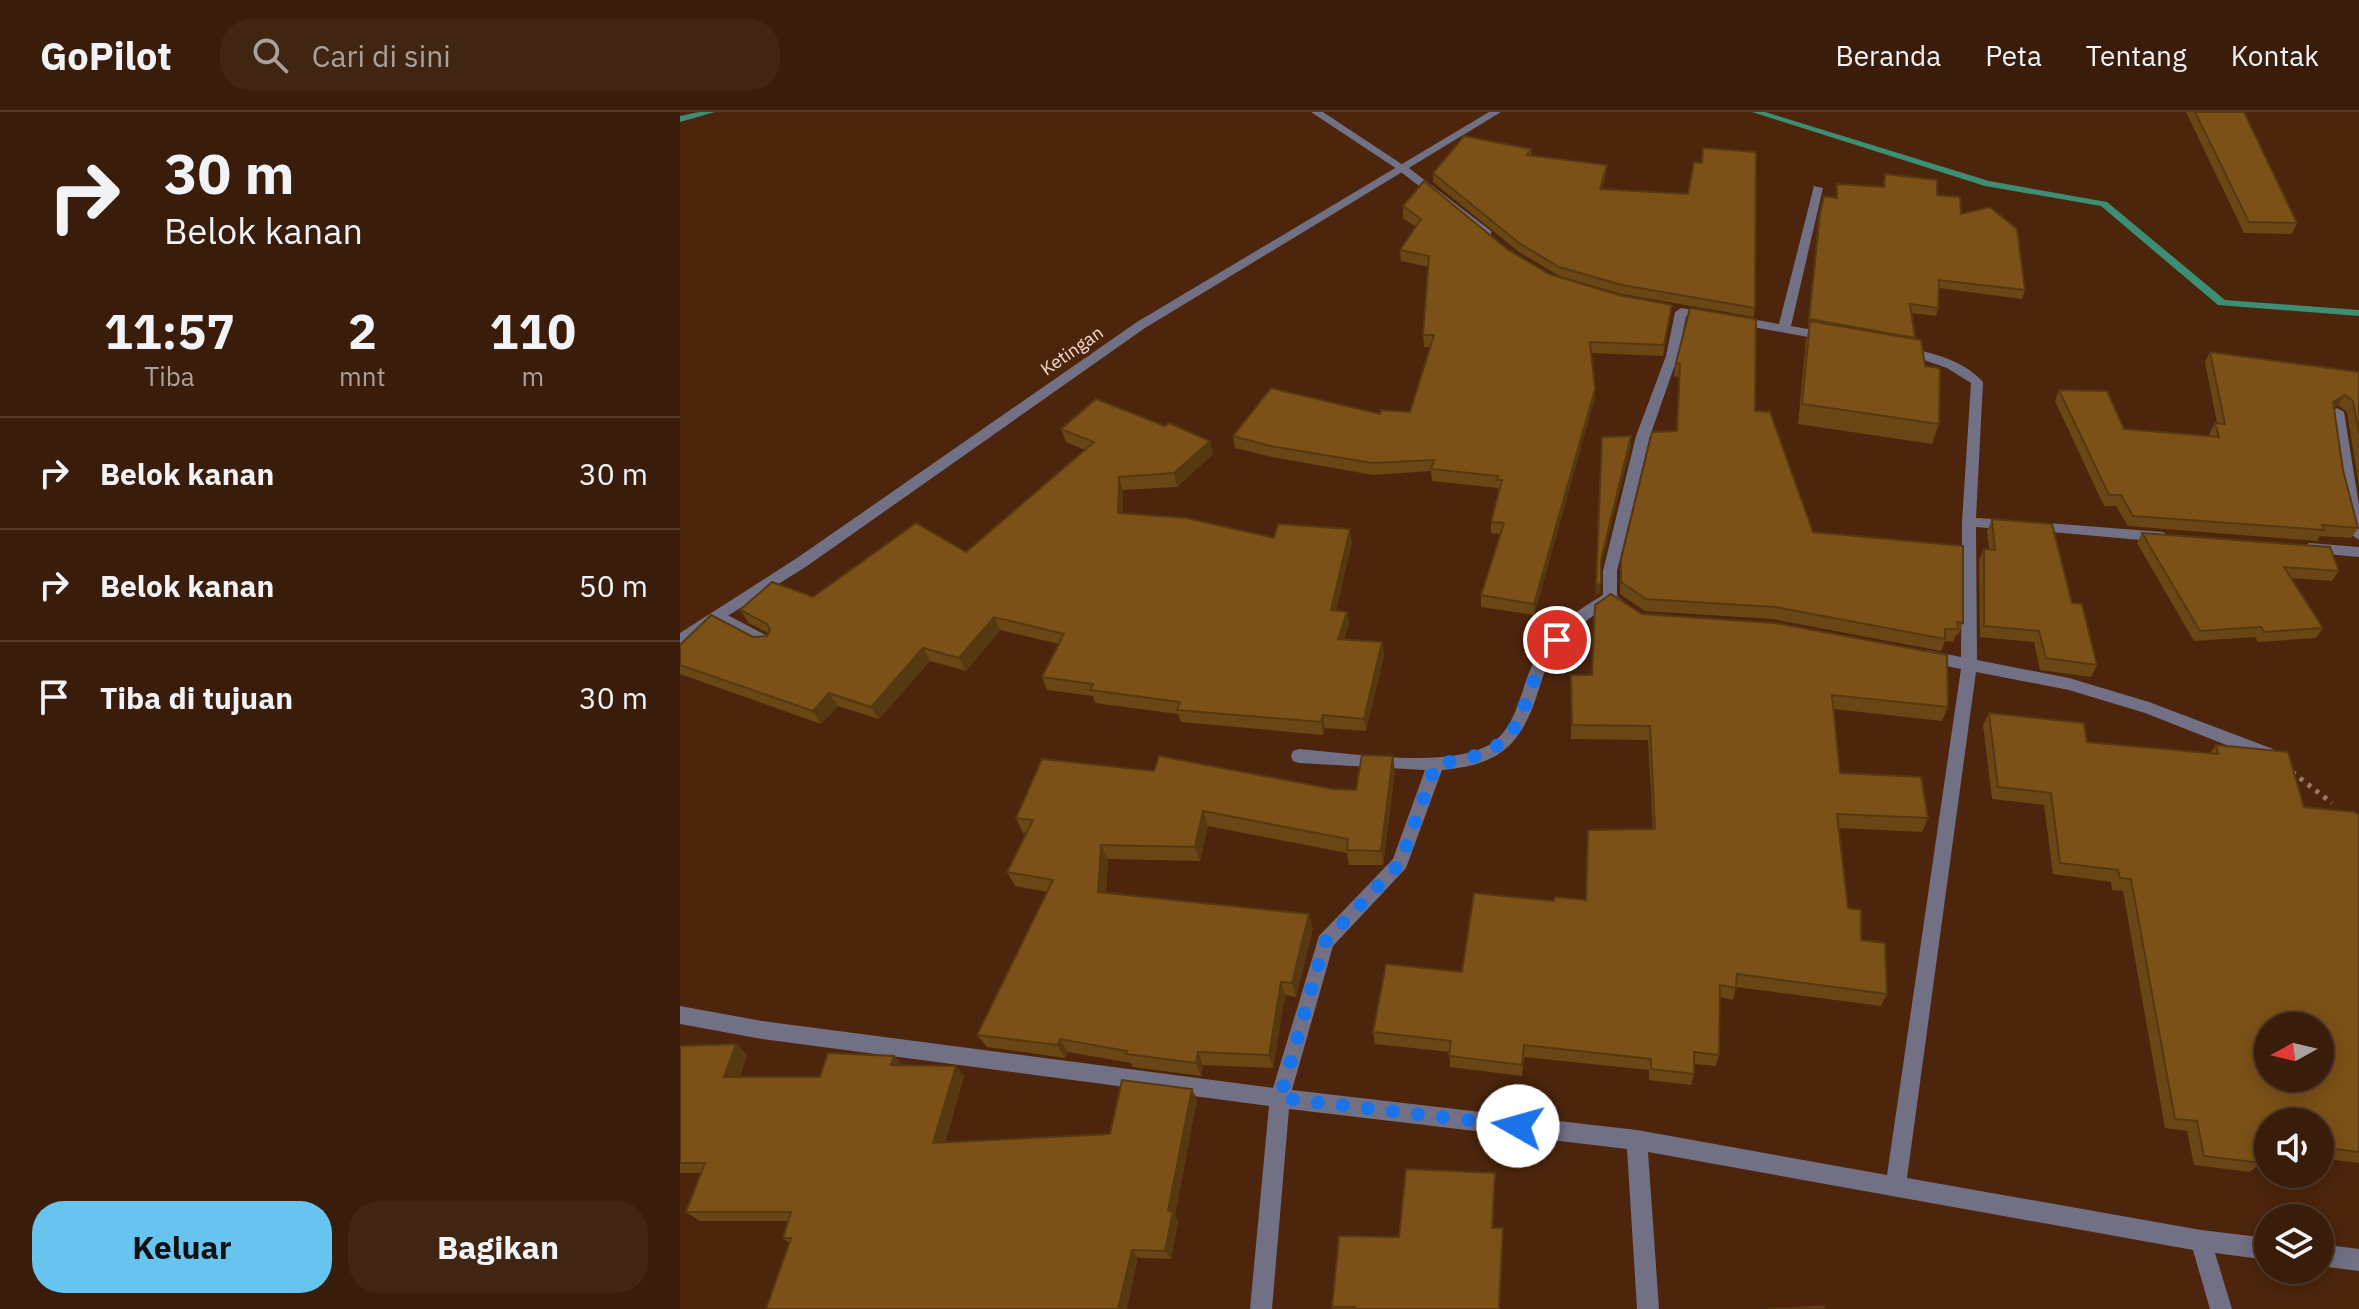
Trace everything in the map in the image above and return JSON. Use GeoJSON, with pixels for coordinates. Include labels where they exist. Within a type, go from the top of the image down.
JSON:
{"type":"FeatureCollection","features":[{"type":"Feature","properties":{"kind":"street"},"geometry":{"type":"LineString","coordinates":[[1316,112],[1401,167],[1455,206],[1502,246]]}},
{"type":"Feature","properties":{"kind":"street","name":"Ketingan"},"geometry":{"type":"LineString","coordinates":[[680,640],[802,562],[1141,325],[1496,112]]}},
{"type":"Feature","properties":{"kind":"street"},"geometry":{"type":"LineString","coordinates":[[1784,328],[1818,188]]}},
{"type":"Feature","properties":{"kind":"street"},"geometry":{"type":"LineString","coordinates":[[1666,309],[1841,339]]}},
{"type":"Feature","properties":{"kind":"street"},"geometry":{"type":"LineString","coordinates":[[1610,598],[1610,571],[1643,436],[1672,356],[1681,312]]}},
{"type":"Feature","properties":{"kind":"street"},"geometry":{"type":"LineString","coordinates":[[1884,347],[1942,358],[1977,382],[1969,522],[1969,664],[1896,1186]]}},
{"type":"Feature","properties":{"kind":"street"},"geometry":{"type":"LineString","coordinates":[[2337,412],[2346,480],[2359,535]]}},
{"type":"Feature","properties":{"kind":"street"},"geometry":{"type":"LineString","coordinates":[[1969,522],[2172,538]]}},
{"type":"Feature","properties":{"kind":"street"},"geometry":{"type":"LineString","coordinates":[[2297,547],[2359,552]]}},
{"type":"Feature","properties":{"kind":"street"},"geometry":{"type":"LineString","coordinates":[[1610,598],[1641,619]]}},
{"type":"Feature","properties":{"kind":"street"},"geometry":{"type":"LineString","coordinates":[[1299,756],[1436,764],[1474,757],[1499,747],[1512,732],[1529,699],[1545,656],[1569,625],[1610,598]]}},
{"type":"Feature","properties":{"kind":"street"},"geometry":{"type":"LineString","coordinates":[[718,616],[768,643]]}},
{"type":"Feature","properties":{"kind":"street"},"geometry":{"type":"LineString","coordinates":[[1909,653],[2069,684],[2149,708],[2267,754]]}},
{"type":"Feature","properties":{"kind":"street"},"geometry":{"type":"LineString","coordinates":[[1261,1309],[1280,1098],[1325,942],[1400,863],[1436,764]]}},
{"type":"Feature","properties":{"kind":"street"},"geometry":{"type":"LineString","coordinates":[[682,1019],[1280,1098],[1637,1140],[2201,1241],[2254,1247]]}},
{"type":"Feature","properties":{"kind":"street"},"geometry":{"type":"LineString","coordinates":[[1637,1140],[1648,1309]]}},
{"type":"Feature","properties":{"kind":"street"},"geometry":{"type":"LineString","coordinates":[[2201,1241],[2221,1309]]}},
{"type":"Feature","properties":{"kind":"street"},"geometry":{"type":"LineString","coordinates":[[2334,1257],[2359,1260]]}},
{"type":"Feature","properties":{"kind":"path"},"geometry":{"type":"LineString","coordinates":[[2267,754],[2332,803]]}},
{"type":"Feature","properties":{"kind":"building"},"geometry":{"type":"Polygon","coordinates":[[[2195,112],[2244,112],[2297,223],[2249,222],[2195,112]]]}},
{"type":"Feature","properties":{"kind":"building"},"geometry":{"type":"Polygon","coordinates":[[[1464,136],[1531,149],[1527,155],[1607,165],[1600,189],[1688,194],[1694,162],[1702,163],[1703,148],[1756,152],[1755,308],[1622,285],[1559,267],[1519,243],[1433,173],[1464,136]]]}},
{"type":"Feature","properties":{"kind":"building"},"geometry":{"type":"Polygon","coordinates":[[[1885,174],[1937,180],[1937,195],[1960,197],[1961,214],[1990,207],[2017,229],[2025,290],[1939,280],[1938,308],[1910,304],[1915,338],[1809,319],[1824,196],[1837,198],[1837,184],[1884,187],[1885,174]]]}},
{"type":"Feature","properties":{"kind":"building"},"geometry":{"type":"Polygon","coordinates":[[[1424,181],[1507,249],[1549,274],[1619,295],[1672,305],[1664,345],[1590,342],[1595,389],[1534,604],[1481,595],[1504,523],[1491,522],[1502,480],[1497,480],[1498,476],[1431,469],[1434,460],[1372,463],[1270,446],[1233,436],[1271,388],[1380,414],[1381,410],[1410,412],[1434,335],[1423,335],[1429,256],[1400,250],[1421,219],[1403,206],[1424,181]]]}},
{"type":"Feature","properties":{"kind":"building"},"geometry":{"type":"Polygon","coordinates":[[[1690,308],[1756,319],[1755,411],[1770,412],[1813,532],[1963,546],[1963,623],[1957,622],[1958,629],[1945,629],[1945,639],[1775,607],[1646,599],[1621,582],[1621,559],[1652,432],[1677,431],[1680,364],[1676,363],[1690,308]]]}},
{"type":"Feature","properties":{"kind":"building"},"geometry":{"type":"Polygon","coordinates":[[[1810,321],[1921,340],[1925,366],[1940,368],[1939,424],[1802,404],[1810,321]]]}},
{"type":"Feature","properties":{"kind":"building"},"geometry":{"type":"Polygon","coordinates":[[[2210,352],[2359,372],[2359,434],[2353,401],[2345,395],[2333,402],[2343,470],[2358,528],[2322,525],[2324,530],[2133,516],[2121,495],[2109,495],[2059,390],[2107,391],[2124,429],[2219,437],[2215,423],[2225,424],[2210,352]]]}},
{"type":"Feature","properties":{"kind":"building"},"geometry":{"type":"Polygon","coordinates":[[[1096,399],[1165,426],[1169,423],[1210,441],[1174,473],[1119,477],[1118,513],[1186,518],[1274,538],[1278,524],[1350,529],[1331,610],[1347,612],[1338,639],[1382,642],[1364,719],[1323,715],[1321,722],[1177,710],[1180,702],[1090,690],[1093,684],[1042,677],[1064,634],[994,617],[959,658],[923,648],[871,707],[829,693],[813,711],[680,665],[680,645],[711,615],[753,637],[767,636],[770,630],[767,624],[740,610],[772,582],[813,597],[916,523],[966,552],[1094,442],[1061,429],[1096,399]]]}},
{"type":"Feature","properties":{"kind":"building"},"geometry":{"type":"Polygon","coordinates":[[[1631,436],[1601,560],[1601,583],[1596,586],[1602,437],[1631,436]]]}},
{"type":"Feature","properties":{"kind":"building"},"geometry":{"type":"Polygon","coordinates":[[[1992,519],[2052,524],[2072,603],[2082,604],[2097,665],[2046,658],[2039,631],[1984,626],[1984,549],[1995,550],[1992,519]]]}},
{"type":"Feature","properties":{"kind":"building"},"geometry":{"type":"Polygon","coordinates":[[[2142,533],[2330,547],[2339,571],[2284,567],[2323,628],[2264,632],[2261,627],[2200,631],[2142,533]]]}},
{"type":"Feature","properties":{"kind":"building"},"geometry":{"type":"Polygon","coordinates":[[[1611,594],[1642,614],[1775,623],[1947,655],[1948,707],[1832,695],[1840,773],[1921,777],[1928,818],[1837,814],[1848,908],[1861,910],[1861,940],[1885,943],[1887,994],[1737,974],[1736,988],[1720,985],[1719,1055],[1694,1052],[1694,1074],[1651,1069],[1651,1059],[1524,1045],[1522,1065],[1449,1056],[1451,1041],[1373,1032],[1386,964],[1462,972],[1474,893],[1554,901],[1555,897],[1586,900],[1588,830],[1655,829],[1650,726],[1572,725],[1571,675],[1592,675],[1595,605],[1611,594]]]}},
{"type":"Feature","properties":{"kind":"building"},"geometry":{"type":"Polygon","coordinates":[[[1989,713],[2084,723],[2087,742],[2218,754],[2216,745],[2288,752],[2304,807],[2359,815],[2359,1152],[2334,1149],[2334,1108],[2254,1108],[2254,1162],[2204,1156],[2197,1121],[2175,1119],[2131,879],[2120,878],[2118,870],[2060,863],[2051,793],[1998,787],[1989,713]]]}},
{"type":"Feature","properties":{"kind":"building"},"geometry":{"type":"Polygon","coordinates":[[[1362,755],[1393,756],[1381,851],[1347,850],[1348,839],[1203,811],[1195,847],[1101,845],[1098,892],[1309,914],[1292,983],[1281,982],[1269,1055],[1198,1052],[1196,1063],[1126,1054],[1127,1051],[1060,1039],[1057,1045],[977,1035],[1053,880],[1007,872],[1033,820],[1016,818],[1042,759],[1154,771],[1159,756],[1333,789],[1356,790],[1362,755]]]}},
{"type":"Feature","properties":{"kind":"building"},"geometry":{"type":"Polygon","coordinates":[[[736,1044],[724,1077],[820,1077],[828,1053],[894,1056],[891,1065],[956,1066],[933,1143],[1110,1134],[1122,1080],[1192,1089],[1168,1211],[1173,1212],[1165,1251],[1132,1250],[1118,1309],[766,1309],[791,1238],[783,1238],[791,1212],[686,1212],[705,1163],[680,1163],[680,1046],[736,1044]]]}},
{"type":"Feature","properties":{"kind":"building"},"geometry":{"type":"Polygon","coordinates":[[[1406,1169],[1495,1173],[1492,1228],[1503,1228],[1499,1309],[1332,1307],[1339,1236],[1399,1237],[1406,1169]]]}},
{"type":"Feature","properties":{"kind":"building"},"geometry":{"type":"Polygon","coordinates":[[[1824,1306],[1825,1309],[1768,1309],[1824,1306]]]}},
{"type":"Feature","properties":{"kind":"waterway"},"geometry":{"type":"LineString","coordinates":[[680,119],[711,112]]}},
{"type":"Feature","properties":{"kind":"waterway"},"geometry":{"type":"LineString","coordinates":[[1756,112],[1988,184],[2104,204],[2222,303],[2359,313]]}},
{"type":"Feature","properties":{"kind":"route"},"geometry":{"type":"LineString","coordinates":[[1518,1126],[1280,1098],[1325,942],[1400,863],[1436,764],[1455,762],[1499,747],[1512,732],[1529,699],[1545,656],[1557,640]]}}]}
